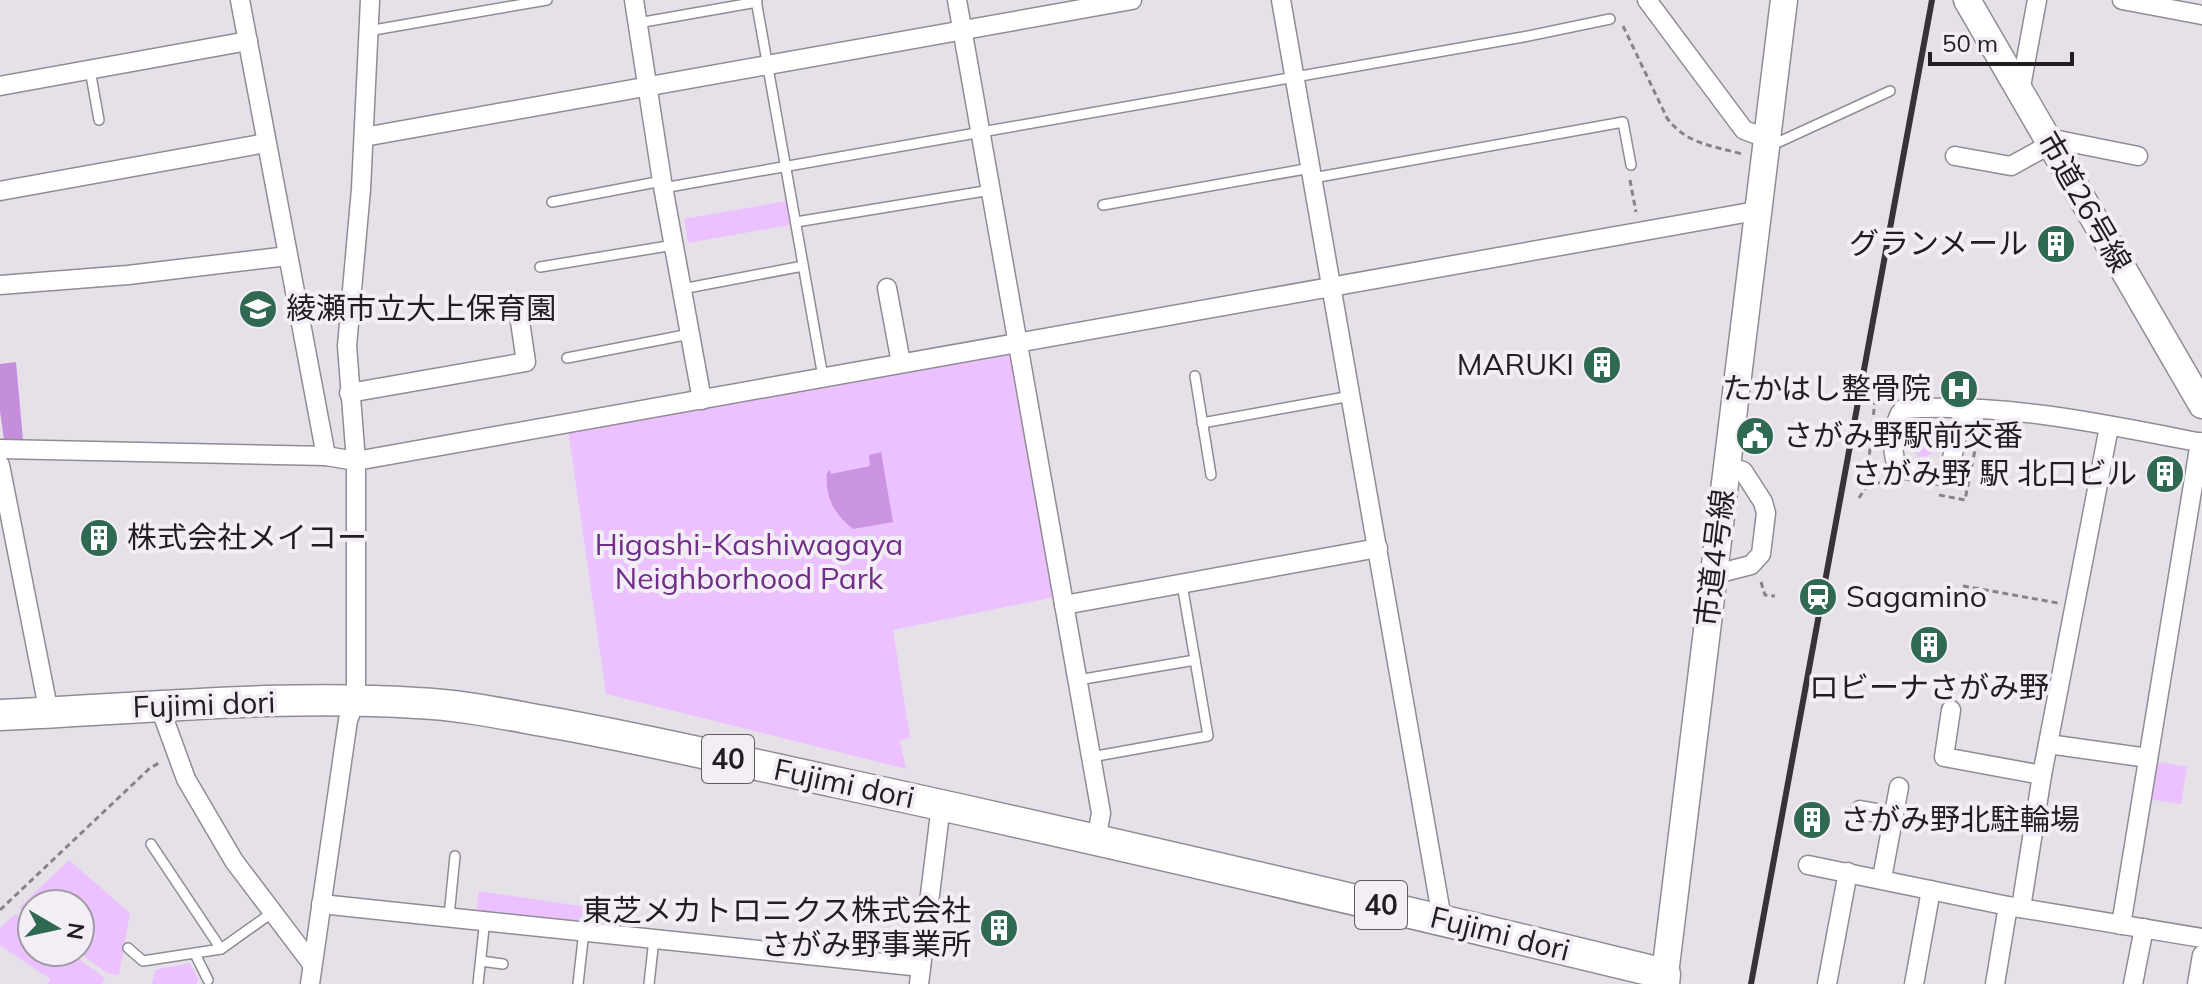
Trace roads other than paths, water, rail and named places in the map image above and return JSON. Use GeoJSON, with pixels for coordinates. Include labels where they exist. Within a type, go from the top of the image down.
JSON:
{"type":"FeatureCollection","features":[{"type":"Feature","properties":{"kind":"main road","name":"Fujimi dori"},"geometry":{"type":"LineString","coordinates":[[0,715],[159,705],[356,700],[421,703],[507,714],[941,805],[1442,919],[1664,979]]}},
{"type":"Feature","properties":{"kind":"street"},"geometry":{"type":"LineString","coordinates":[[240,0],[326,456]]}},
{"type":"Feature","properties":{"kind":"street"},"geometry":{"type":"LineString","coordinates":[[310,984],[348,720],[356,700],[356,461],[347,346],[364,137],[370,0]]}},
{"type":"Feature","properties":{"kind":"street"},"geometry":{"type":"LineString","coordinates":[[634,0],[662,184],[702,400]]}},
{"type":"Feature","properties":{"kind":"street"},"geometry":{"type":"LineString","coordinates":[[957,0],[1101,813],[1096,841]]}},
{"type":"Feature","properties":{"kind":"street"},"geometry":{"type":"LineString","coordinates":[[364,137],[1132,0]]}},
{"type":"Feature","properties":{"kind":"street"},"geometry":{"type":"LineString","coordinates":[[1281,0],[1442,919]]}},
{"type":"Feature","properties":{"kind":"street"},"geometry":{"type":"LineString","coordinates":[[1647,0],[1758,147]]}},
{"type":"Feature","properties":{"kind":"street","name":"市道4号線"},"geometry":{"type":"LineString","coordinates":[[1664,979],[1756,211],[1758,147],[1784,0]]}},
{"type":"Feature","properties":{"kind":"street","name":"市道26号線"},"geometry":{"type":"LineString","coordinates":[[1967,0],[2202,405]]}},
{"type":"Feature","properties":{"kind":"street"},"geometry":{"type":"LineString","coordinates":[[2020,92],[2037,0]]}},
{"type":"Feature","properties":{"kind":"street"},"geometry":{"type":"LineString","coordinates":[[2122,0],[2202,15]]}},
{"type":"Feature","properties":{"kind":"street"},"geometry":{"type":"LineString","coordinates":[[0,86],[248,41]]}},
{"type":"Feature","properties":{"kind":"street"},"geometry":{"type":"LineString","coordinates":[[1955,156],[2011,166],[2058,140],[2138,156]]}},
{"type":"Feature","properties":{"kind":"street"},"geometry":{"type":"LineString","coordinates":[[0,191],[266,143]]}},
{"type":"Feature","properties":{"kind":"street"},"geometry":{"type":"LineString","coordinates":[[0,449],[326,456],[356,461],[1756,211]]}},
{"type":"Feature","properties":{"kind":"street"},"geometry":{"type":"LineString","coordinates":[[0,285],[128,275],[288,256]]}},
{"type":"Feature","properties":{"kind":"street"},"geometry":{"type":"LineString","coordinates":[[887,288],[901,363]]}},
{"type":"Feature","properties":{"kind":"street"},"geometry":{"type":"LineString","coordinates":[[349,393],[526,362],[518,308]]}},
{"type":"Feature","properties":{"kind":"street"},"geometry":{"type":"LineString","coordinates":[[1975,409],[1958,431],[1953,466],[1949,472],[1941,476],[1899,469],[1893,458],[1897,417],[1903,409],[1942,406],[2004,409],[2201,443],[2121,925]]}},
{"type":"Feature","properties":{"kind":"street"},"geometry":{"type":"LineString","coordinates":[[1995,984],[2042,775],[2109,427]]}},
{"type":"Feature","properties":{"kind":"street"},"geometry":{"type":"LineString","coordinates":[[0,465],[49,713]]}},
{"type":"Feature","properties":{"kind":"street"},"geometry":{"type":"LineString","coordinates":[[1712,575],[1751,565],[1761,554],[1766,513],[1763,502],[1743,471],[1726,466]]}},
{"type":"Feature","properties":{"kind":"street"},"geometry":{"type":"LineString","coordinates":[[1064,605],[1378,548]]}},
{"type":"Feature","properties":{"kind":"street"},"geometry":{"type":"LineString","coordinates":[[159,705],[186,779],[234,861],[312,964]]}},
{"type":"Feature","properties":{"kind":"street"},"geometry":{"type":"LineString","coordinates":[[1951,710],[1944,757],[2042,775]]}},
{"type":"Feature","properties":{"kind":"street"},"geometry":{"type":"LineString","coordinates":[[2048,744],[2148,758]]}},
{"type":"Feature","properties":{"kind":"street"},"geometry":{"type":"LineString","coordinates":[[1882,878],[1899,787]]}},
{"type":"Feature","properties":{"kind":"street"},"geometry":{"type":"LineString","coordinates":[[321,904],[654,939],[920,976],[941,805]]}},
{"type":"Feature","properties":{"kind":"street"},"geometry":{"type":"LineString","coordinates":[[1860,810],[1894,816]]}},
{"type":"Feature","properties":{"kind":"street"},"geometry":{"type":"LineString","coordinates":[[1808,865],[2014,907],[2202,938]]}},
{"type":"Feature","properties":{"kind":"street"},"geometry":{"type":"LineString","coordinates":[[1827,984],[1848,872]]}},
{"type":"Feature","properties":{"kind":"street"},"geometry":{"type":"LineString","coordinates":[[1914,984],[1931,890]]}},
{"type":"Feature","properties":{"kind":"street"},"geometry":{"type":"LineString","coordinates":[[2133,984],[2144,928]]}},
{"type":"Feature","properties":{"kind":"street"},"geometry":{"type":"LineString","coordinates":[[2197,984],[2202,955]]}},
{"type":"Feature","properties":{"kind":"lane"},"geometry":{"type":"LineString","coordinates":[[368,31],[547,0]]}},
{"type":"Feature","properties":{"kind":"lane"},"geometry":{"type":"LineString","coordinates":[[638,23],[756,1],[823,377]]}},
{"type":"Feature","properties":{"kind":"lane"},"geometry":{"type":"LineString","coordinates":[[552,202],[786,166],[1523,37],[1614,18]]}},
{"type":"Feature","properties":{"kind":"lane"},"geometry":{"type":"LineString","coordinates":[[90,70],[99,120]]}},
{"type":"Feature","properties":{"kind":"lane"},"geometry":{"type":"LineString","coordinates":[[1758,147],[1779,142],[1890,91]]}},
{"type":"Feature","properties":{"kind":"lane"},"geometry":{"type":"LineString","coordinates":[[1103,205],[1623,122],[1631,165]]}},
{"type":"Feature","properties":{"kind":"lane"},"geometry":{"type":"LineString","coordinates":[[796,222],[991,190]]}},
{"type":"Feature","properties":{"kind":"lane"},"geometry":{"type":"LineString","coordinates":[[540,267],[674,245]]}},
{"type":"Feature","properties":{"kind":"lane"},"geometry":{"type":"LineString","coordinates":[[682,289],[803,266]]}},
{"type":"Feature","properties":{"kind":"lane"},"geometry":{"type":"LineString","coordinates":[[567,358],[690,334]]}},
{"type":"Feature","properties":{"kind":"lane"},"geometry":{"type":"LineString","coordinates":[[1195,376],[1211,475]]}},
{"type":"Feature","properties":{"kind":"lane"},"geometry":{"type":"LineString","coordinates":[[1202,423],[1351,396]]}},
{"type":"Feature","properties":{"kind":"lane"},"geometry":{"type":"LineString","coordinates":[[1091,757],[1208,736],[1182,584]]}},
{"type":"Feature","properties":{"kind":"lane"},"geometry":{"type":"LineString","coordinates":[[1078,680],[1195,660]]}},
{"type":"Feature","properties":{"kind":"lane"},"geometry":{"type":"LineString","coordinates":[[151,844],[221,949]]}},
{"type":"Feature","properties":{"kind":"lane"},"geometry":{"type":"LineString","coordinates":[[449,916],[455,856]]}},
{"type":"Feature","properties":{"kind":"lane"},"geometry":{"type":"LineString","coordinates":[[128,948],[143,961],[221,949],[273,912]]}},
{"type":"Feature","properties":{"kind":"lane"},"geometry":{"type":"LineString","coordinates":[[478,984],[485,919]]}},
{"type":"Feature","properties":{"kind":"lane"},"geometry":{"type":"LineString","coordinates":[[578,984],[584,931]]}},
{"type":"Feature","properties":{"kind":"lane"},"geometry":{"type":"LineString","coordinates":[[649,984],[654,939]]}},
{"type":"Feature","properties":{"kind":"lane"},"geometry":{"type":"LineString","coordinates":[[195,954],[208,980]]}},
{"type":"Feature","properties":{"kind":"lane"},"geometry":{"type":"LineString","coordinates":[[481,961],[503,964]]}},
{"type":"Feature","properties":{"kind":"railway"},"geometry":{"type":"LineString","coordinates":[[1751,984],[1932,0]]}},
{"type":"Feature","properties":{"kind":"place","name":"グランメール"},"geometry":{"type":"Point","coordinates":[2056,244]}},
{"type":"Feature","properties":{"kind":"place","name":"綾瀬市立大上保育園"},"geometry":{"type":"Point","coordinates":[258,309]}},
{"type":"Feature","properties":{"kind":"place","name":"MARUKI"},"geometry":{"type":"Point","coordinates":[1602,365]}},
{"type":"Feature","properties":{"kind":"place","name":"たかはし整骨院"},"geometry":{"type":"Point","coordinates":[1959,389]}},
{"type":"Feature","properties":{"kind":"place","name":"さがみ野駅前交番"},"geometry":{"type":"Point","coordinates":[1755,436]}},
{"type":"Feature","properties":{"kind":"place","name":"さがみ野 駅 北口ビル"},"geometry":{"type":"Point","coordinates":[2165,474]}},
{"type":"Feature","properties":{"kind":"place","name":"株式会社メイコー"},"geometry":{"type":"Point","coordinates":[99,538]}},
{"type":"Feature","properties":{"kind":"place","name":"Sagamino"},"geometry":{"type":"Point","coordinates":[1818,597]}},
{"type":"Feature","properties":{"kind":"place","name":"ロビーナさがみ野"},"geometry":{"type":"Point","coordinates":[1929,645]}},
{"type":"Feature","properties":{"kind":"place","name":"さがみ野北駐輪場"},"geometry":{"type":"Point","coordinates":[1812,820]}},
{"type":"Feature","properties":{"kind":"place","name":"東芝メカトロニクス株式会社 さがみ野事業所"},"geometry":{"type":"Point","coordinates":[999,928]}},
{"type":"Feature","properties":{"kind":"park label","name":"Higashi-Kashiwagaya Neighborhood Park"},"geometry":{"type":"Point","coordinates":[749,562]}}]}
